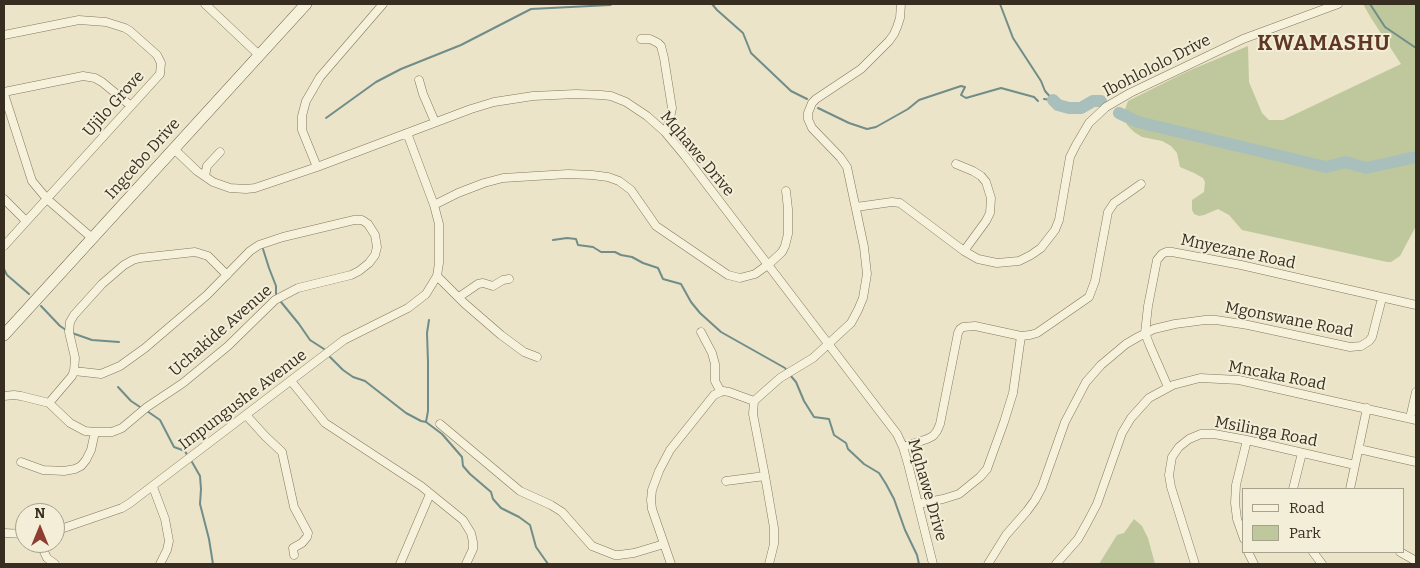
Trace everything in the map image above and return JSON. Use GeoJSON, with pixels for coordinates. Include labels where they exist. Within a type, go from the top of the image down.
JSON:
{"type":"FeatureCollection","features":[{"type":"Feature","properties":{"kind":"main road","name":"Ingcebo Drive"},"geometry":{"type":"LineString","coordinates":[[4,335],[306,4]]}},
{"type":"Feature","properties":{"kind":"street"},"geometry":{"type":"LineString","coordinates":[[205,4],[259,55]]}},
{"type":"Feature","properties":{"kind":"street"},"geometry":{"type":"LineString","coordinates":[[316,167],[302,130],[302,116],[306,101],[320,77],[383,4]]}},
{"type":"Feature","properties":{"kind":"street"},"geometry":{"type":"LineString","coordinates":[[769,564],[774,544],[774,528],[766,476],[753,414],[754,401],[780,378],[813,358],[851,323],[858,310],[866,285],[867,263],[849,174],[844,162],[812,128],[808,119],[808,113],[816,99],[861,69],[889,40],[894,34],[900,18],[901,4]]}},
{"type":"Feature","properties":{"kind":"street","name":"Ibohlololo Drive"},"geometry":{"type":"LineString","coordinates":[[856,208],[892,202],[900,204],[964,251],[978,259],[997,263],[1018,261],[1041,248],[1049,239],[1059,220],[1070,157],[1086,128],[1097,114],[1117,99],[1243,38],[1337,4]]}},
{"type":"Feature","properties":{"kind":"street","name":"Ujilo Grove"},"geometry":{"type":"LineString","coordinates":[[4,35],[79,20],[106,22],[130,31],[157,55],[161,63],[160,74],[4,246]]}},
{"type":"Feature","properties":{"kind":"street"},"geometry":{"type":"LineString","coordinates":[[641,39],[655,41],[661,46],[672,108],[665,132]]}},
{"type":"Feature","properties":{"kind":"street"},"geometry":{"type":"LineString","coordinates":[[92,238],[47,199],[35,186],[30,177],[4,93],[83,76],[95,78],[102,82],[130,106]]}},
{"type":"Feature","properties":{"kind":"street"},"geometry":{"type":"LineString","coordinates":[[419,80],[435,122]]}},
{"type":"Feature","properties":{"kind":"street","name":"Mqhawe Drive"},"geometry":{"type":"LineString","coordinates":[[174,149],[204,176],[230,188],[246,189],[264,186],[483,105],[540,96],[601,95],[611,96],[626,102],[647,116],[665,132],[897,434],[903,447],[933,564]]}},
{"type":"Feature","properties":{"kind":"street","name":"Impungushe Avenue"},"geometry":{"type":"LineString","coordinates":[[65,528],[122,508],[130,503],[352,335],[400,312],[421,299],[437,276],[439,224],[434,205],[406,133]]}},
{"type":"Feature","properties":{"kind":"street"},"geometry":{"type":"LineString","coordinates":[[204,176],[207,166],[220,152]]}},
{"type":"Feature","properties":{"kind":"street"},"geometry":{"type":"LineString","coordinates":[[956,164],[980,176],[986,182],[991,198],[990,213],[986,221],[964,251]]}},
{"type":"Feature","properties":{"kind":"street"},"geometry":{"type":"LineString","coordinates":[[434,205],[458,193],[503,178],[568,174],[608,177],[619,181],[631,190],[656,226],[728,276],[734,278],[755,274],[782,252],[787,241],[788,209],[786,191]]}},
{"type":"Feature","properties":{"kind":"street"},"geometry":{"type":"LineString","coordinates":[[903,447],[927,439],[937,431],[958,333],[963,326],[975,326],[1021,336],[1030,335],[1037,333],[1089,297],[1095,281],[1108,212],[1114,203],[1141,184]]}},
{"type":"Feature","properties":{"kind":"street"},"geometry":{"type":"LineString","coordinates":[[4,199],[26,221]]}},
{"type":"Feature","properties":{"kind":"street","name":"Uchakide Avenue"},"geometry":{"type":"LineString","coordinates":[[49,403],[70,423],[79,428],[95,432],[116,431],[183,383],[228,346],[271,303],[282,295],[304,286],[351,275],[359,271],[374,258],[376,238],[368,224],[354,220],[265,242],[254,248],[207,295],[178,320],[120,366],[101,374],[74,371]]}},
{"type":"Feature","properties":{"kind":"street"},"geometry":{"type":"LineString","coordinates":[[4,396],[22,396],[49,403],[72,376],[74,371],[75,358],[69,332],[70,322],[74,315],[102,284],[124,265],[133,260],[195,252],[208,256],[227,275]]}},
{"type":"Feature","properties":{"kind":"street","name":"Mnyezane Road"},"geometry":{"type":"LineString","coordinates":[[1168,387],[1145,333],[1157,260],[1159,256],[1166,252],[1241,265],[1416,306]]}},
{"type":"Feature","properties":{"kind":"street"},"geometry":{"type":"LineString","coordinates":[[437,276],[485,321],[524,352],[537,357]]}},
{"type":"Feature","properties":{"kind":"street"},"geometry":{"type":"LineString","coordinates":[[459,297],[481,283],[493,286],[509,279]]}},
{"type":"Feature","properties":{"kind":"street","name":"Mgonswane Road"},"geometry":{"type":"LineString","coordinates":[[988,564],[1006,535],[1031,506],[1042,487],[1065,422],[1086,382],[1108,358],[1126,344],[1145,333],[1175,324],[1216,320],[1350,347],[1362,346],[1370,341],[1372,337],[1382,298]]}},
{"type":"Feature","properties":{"kind":"street"},"geometry":{"type":"LineString","coordinates":[[701,332],[712,353],[715,381],[721,392]]}},
{"type":"Feature","properties":{"kind":"street"},"geometry":{"type":"LineString","coordinates":[[918,504],[959,494],[987,469],[1013,393],[1021,336]]}},
{"type":"Feature","properties":{"kind":"street","name":"Mncaka Road"},"geometry":{"type":"LineString","coordinates":[[1056,564],[1078,539],[1097,504],[1126,425],[1142,404],[1156,393],[1168,387],[1200,378],[1239,380],[1413,419]]}},
{"type":"Feature","properties":{"kind":"street"},"geometry":{"type":"LineString","coordinates":[[291,381],[325,423],[408,477],[463,520],[472,533],[473,542],[473,549],[466,564]]}},
{"type":"Feature","properties":{"kind":"street"},"geometry":{"type":"LineString","coordinates":[[671,564],[650,500],[659,471],[670,450],[714,395],[721,392],[729,392],[754,401]]}},
{"type":"Feature","properties":{"kind":"street"},"geometry":{"type":"LineString","coordinates":[[1413,419],[1416,392]]}},
{"type":"Feature","properties":{"kind":"street"},"geometry":{"type":"LineString","coordinates":[[1350,488],[1367,408]]}},
{"type":"Feature","properties":{"kind":"street"},"geometry":{"type":"LineString","coordinates":[[246,415],[282,452],[294,506],[300,520],[307,529],[308,535],[302,543],[293,548],[294,555]]}},
{"type":"Feature","properties":{"kind":"street"},"geometry":{"type":"LineString","coordinates":[[440,424],[520,492],[551,505],[562,512],[592,546],[619,555],[634,553],[664,544]]}},
{"type":"Feature","properties":{"kind":"street"},"geometry":{"type":"LineString","coordinates":[[20,462],[43,470],[64,471],[75,469],[86,460],[91,450],[95,432]]}},
{"type":"Feature","properties":{"kind":"street","name":"Msilinga Road"},"geometry":{"type":"LineString","coordinates":[[1195,564],[1171,487],[1169,469],[1172,457],[1184,442],[1201,434],[1214,434],[1355,465]]}},
{"type":"Feature","properties":{"kind":"street"},"geometry":{"type":"LineString","coordinates":[[1242,533],[1237,519],[1235,503],[1236,486],[1247,440]]}},
{"type":"Feature","properties":{"kind":"street"},"geometry":{"type":"LineString","coordinates":[[1359,449],[1416,462]]}},
{"type":"Feature","properties":{"kind":"street"},"geometry":{"type":"LineString","coordinates":[[1293,488],[1302,453]]}},
{"type":"Feature","properties":{"kind":"street"},"geometry":{"type":"LineString","coordinates":[[726,481],[766,476]]}},
{"type":"Feature","properties":{"kind":"street"},"geometry":{"type":"LineString","coordinates":[[153,487],[165,519],[168,541],[168,550],[160,564]]}},
{"type":"Feature","properties":{"kind":"street"},"geometry":{"type":"LineString","coordinates":[[400,564],[430,494]]}},
{"type":"Feature","properties":{"kind":"street"},"geometry":{"type":"LineString","coordinates":[[45,553],[47,558],[56,564]]}},
{"type":"Feature","properties":{"kind":"street"},"geometry":{"type":"LineString","coordinates":[[1314,553],[1322,564]]}},
{"type":"Feature","properties":{"kind":"street"},"geometry":{"type":"LineString","coordinates":[[1402,553],[1416,560]]}},
{"type":"Feature","properties":{"kind":"green space"},"geometry":{"type":"Polygon","coordinates":[[[1363,4],[1416,4],[1416,226],[1400,256],[1391,262],[1387,262],[1242,230],[1229,215],[1218,209],[1204,215],[1194,214],[1192,200],[1204,192],[1205,182],[1203,178],[1180,167],[1177,153],[1171,146],[1162,141],[1142,137],[1127,125],[1125,109],[1128,101],[1188,71],[1248,46],[1249,82],[1262,113],[1269,120],[1283,120],[1401,64],[1363,4]]]}},
{"type":"Feature","properties":{"kind":"green space"},"geometry":{"type":"Polygon","coordinates":[[[1134,519],[1142,526],[1148,538],[1155,564],[1099,564],[1117,535],[1124,533],[1134,519]]]}},
{"type":"Feature","properties":{"kind":"waterway"},"geometry":{"type":"LineString","coordinates":[[326,118],[376,82],[401,69],[461,45],[531,9],[612,4]]}},
{"type":"Feature","properties":{"kind":"waterway"},"geometry":{"type":"LineString","coordinates":[[712,4],[743,33],[751,53],[791,91],[807,99]]}},
{"type":"Feature","properties":{"kind":"waterway"},"geometry":{"type":"LineString","coordinates":[[1000,4],[1013,38],[1041,81],[1045,91],[1053,100]]}},
{"type":"Feature","properties":{"kind":"waterway"},"geometry":{"type":"LineString","coordinates":[[1370,4],[1385,27],[1416,48]]}},
{"type":"Feature","properties":{"kind":"waterway"},"geometry":{"type":"LineString","coordinates":[[818,108],[849,123],[867,129],[876,127],[908,109],[919,100],[961,86],[965,87],[961,95],[966,98],[1001,88],[1034,97],[1038,101]]}},
{"type":"Feature","properties":{"kind":"waterway"},"geometry":{"type":"LineString","coordinates":[[1044,99],[1052,100]]}},
{"type":"Feature","properties":{"kind":"waterway"},"geometry":{"type":"LineString","coordinates":[[1053,100],[1058,105],[1069,108],[1081,108],[1093,101],[1101,101]]}},
{"type":"Feature","properties":{"kind":"waterway"},"geometry":{"type":"LineString","coordinates":[[1119,113],[1138,122],[1326,167],[1346,162],[1366,168],[1416,157]]}},
{"type":"Feature","properties":{"kind":"waterway"},"geometry":{"type":"LineString","coordinates":[[553,240],[576,239],[578,245],[593,247],[601,252],[615,252],[658,268],[663,279],[681,284],[700,313],[721,332],[785,368],[787,371]]}},
{"type":"Feature","properties":{"kind":"waterway"},"geometry":{"type":"LineString","coordinates":[[263,249],[276,286],[276,294]]}},
{"type":"Feature","properties":{"kind":"waterway"},"geometry":{"type":"LineString","coordinates":[[4,269],[7,275],[29,294]]}},
{"type":"Feature","properties":{"kind":"waterway"},"geometry":{"type":"LineString","coordinates":[[281,302],[310,340],[324,349]]}},
{"type":"Feature","properties":{"kind":"waterway"},"geometry":{"type":"LineString","coordinates":[[41,306],[66,330]]}},
{"type":"Feature","properties":{"kind":"waterway"},"geometry":{"type":"LineString","coordinates":[[426,422],[428,411],[427,333],[429,320]]}},
{"type":"Feature","properties":{"kind":"waterway"},"geometry":{"type":"LineString","coordinates":[[72,333],[92,340],[119,342]]}},
{"type":"Feature","properties":{"kind":"waterway"},"geometry":{"type":"LineString","coordinates":[[330,357],[353,377],[365,381],[406,413],[426,422],[442,434],[462,457],[463,466],[491,492],[493,499],[501,508],[530,525],[536,547],[548,564]]}},
{"type":"Feature","properties":{"kind":"waterway"},"geometry":{"type":"LineString","coordinates":[[790,375],[796,382],[804,401],[814,417],[829,419],[834,435],[846,443],[848,449],[864,464],[879,473],[894,499],[919,564]]}},
{"type":"Feature","properties":{"kind":"waterway"},"geometry":{"type":"LineString","coordinates":[[118,387],[131,401],[143,409]]}},
{"type":"Feature","properties":{"kind":"waterway"},"geometry":{"type":"LineString","coordinates":[[147,411],[160,420],[174,447],[185,451],[187,455]]}},
{"type":"Feature","properties":{"kind":"waterway"},"geometry":{"type":"LineString","coordinates":[[192,462],[200,476],[200,504],[213,564]]}},
{"type":"Feature","properties":{"kind":"district","name":"KWAMASHU"},"geometry":{"type":"Point","coordinates":[1324,44]}}]}
